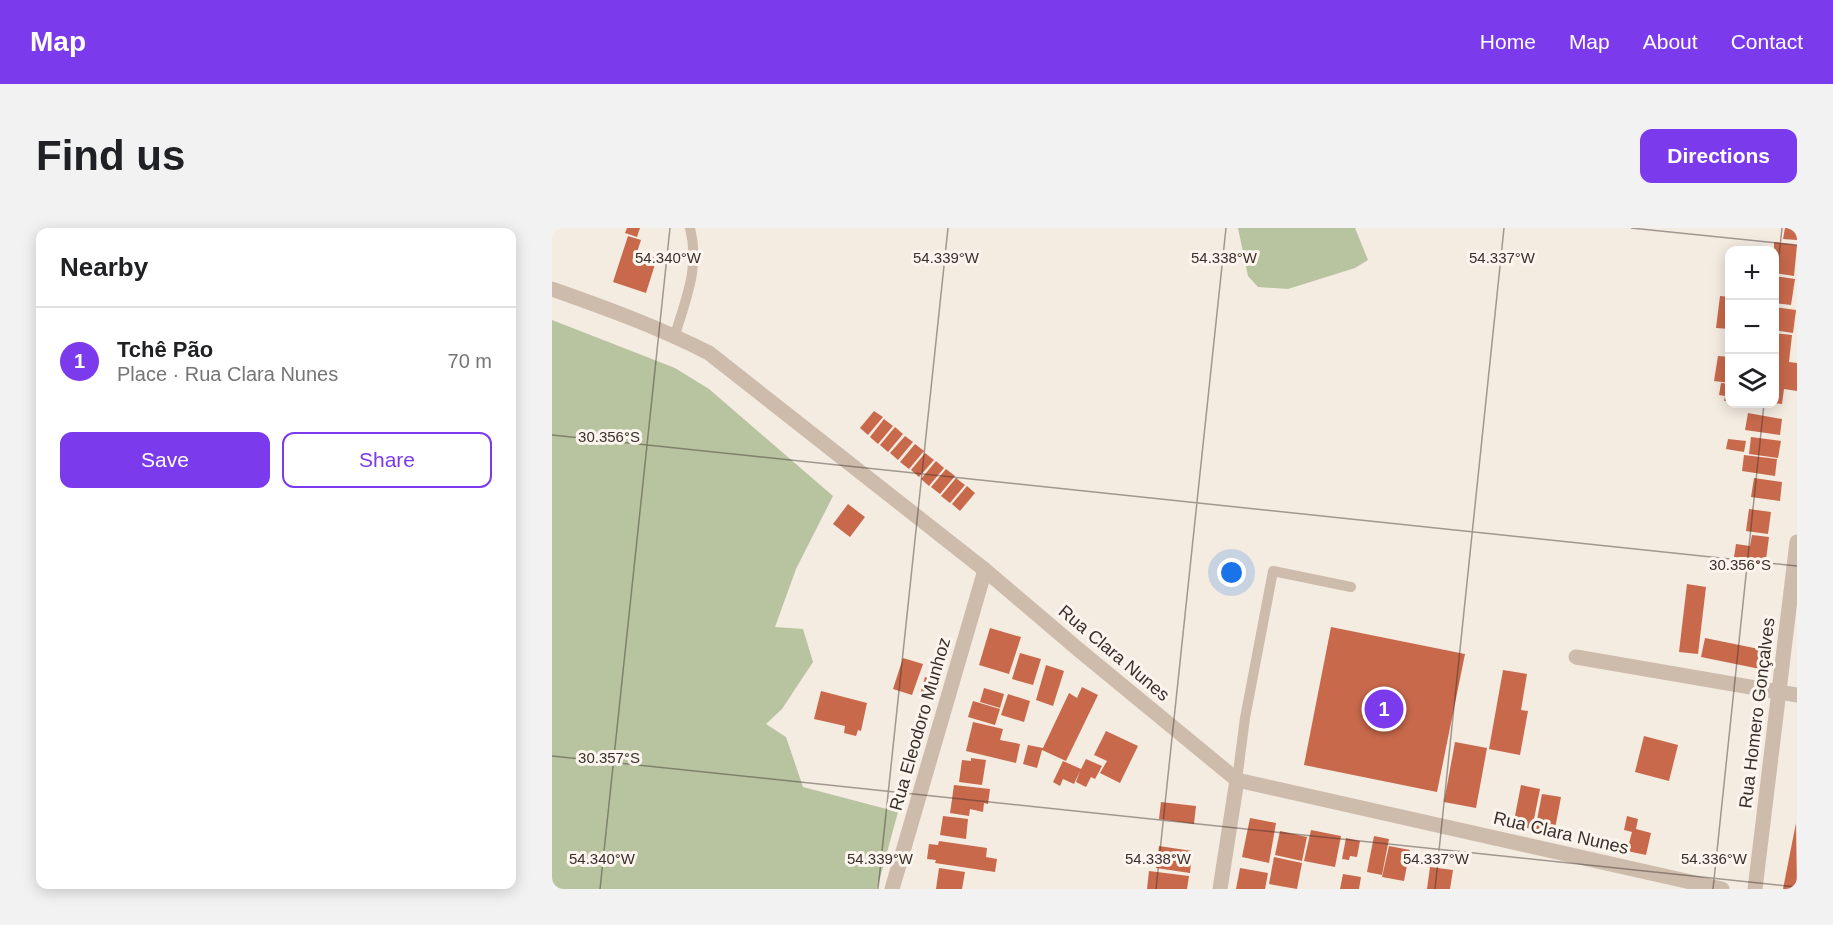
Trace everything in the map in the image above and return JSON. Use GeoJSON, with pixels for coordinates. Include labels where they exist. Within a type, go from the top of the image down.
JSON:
{"type":"FeatureCollection","features":[{"type":"Feature","properties":{"kind":"street","name":"Rua Clara Nunes"},"geometry":{"type":"LineString","coordinates":[[552,289],[675,335],[709,353],[985,570],[1237,780],[1722,889]]}},
{"type":"Feature","properties":{"kind":"street","name":"Rua Homero Gonçalves"},"geometry":{"type":"LineString","coordinates":[[1755,889],[1797,542]]}},
{"type":"Feature","properties":{"kind":"street","name":"Rua Eleodoro Munhoz"},"geometry":{"type":"LineString","coordinates":[[892,889],[985,570]]}},
{"type":"Feature","properties":{"kind":"street"},"geometry":{"type":"LineString","coordinates":[[1576,657],[1797,695]]}},
{"type":"Feature","properties":{"kind":"street"},"geometry":{"type":"LineString","coordinates":[[1220,889],[1237,780]]}},
{"type":"Feature","properties":{"kind":"lane"},"geometry":{"type":"LineString","coordinates":[[675,335],[694,274],[690,228]]}},
{"type":"Feature","properties":{"kind":"lane"},"geometry":{"type":"LineString","coordinates":[[1237,780],[1245,718],[1273,571],[1351,587]]}},
{"type":"Feature","properties":{"kind":"green space"},"geometry":{"type":"Polygon","coordinates":[[[1238,228],[1355,228],[1368,260],[1355,268],[1288,289],[1258,287],[1248,276],[1238,228]]]}},
{"type":"Feature","properties":{"kind":"green space"},"geometry":{"type":"Polygon","coordinates":[[[552,320],[675,368],[709,389],[833,496],[796,569],[775,627],[803,629],[813,662],[782,709],[766,724],[786,737],[803,787],[898,812],[877,889],[552,889],[552,320]]]}},
{"type":"Feature","properties":{"kind":"building"},"geometry":{"type":"Polygon","coordinates":[[[627,228],[640,228],[637,237],[625,233],[627,228]]]}},
{"type":"Feature","properties":{"kind":"building"},"geometry":{"type":"Polygon","coordinates":[[[1785,228],[1797,228],[1797,240],[1783,239],[1785,228]]]}},
{"type":"Feature","properties":{"kind":"building"},"geometry":{"type":"Polygon","coordinates":[[[628,236],[641,240],[637,252],[657,258],[646,293],[613,282],[628,236]]]}},
{"type":"Feature","properties":{"kind":"building"},"geometry":{"type":"Polygon","coordinates":[[[1774,242],[1797,245],[1794,276],[1779,274],[1779,246],[1774,246],[1774,242]]]}},
{"type":"Feature","properties":{"kind":"building"},"geometry":{"type":"Polygon","coordinates":[[[1779,277],[1795,279],[1791,305],[1779,304],[1779,277]]]}},
{"type":"Feature","properties":{"kind":"building"},"geometry":{"type":"Polygon","coordinates":[[[1720,296],[1725,296],[1725,329],[1716,328],[1720,296]]]}},
{"type":"Feature","properties":{"kind":"building"},"geometry":{"type":"Polygon","coordinates":[[[1779,308],[1796,310],[1793,333],[1779,331],[1779,308]]]}},
{"type":"Feature","properties":{"kind":"building"},"geometry":{"type":"Polygon","coordinates":[[[1779,334],[1792,335],[1789,362],[1797,363],[1797,391],[1784,389],[1782,404],[1779,404],[1779,334]]]}},
{"type":"Feature","properties":{"kind":"building"},"geometry":{"type":"Polygon","coordinates":[[[1718,356],[1725,357],[1725,382],[1714,381],[1718,356]]]}},
{"type":"Feature","properties":{"kind":"building"},"geometry":{"type":"Polygon","coordinates":[[[1721,383],[1725,383],[1725,396],[1719,395],[1721,383]]]}},
{"type":"Feature","properties":{"kind":"building"},"geometry":{"type":"Polygon","coordinates":[[[874,411],[883,417],[868,435],[860,428],[874,411]]]}},
{"type":"Feature","properties":{"kind":"building"},"geometry":{"type":"Polygon","coordinates":[[[1748,413],[1782,419],[1780,435],[1745,430],[1748,413]]]}},
{"type":"Feature","properties":{"kind":"building"},"geometry":{"type":"Polygon","coordinates":[[[884,419],[893,426],[878,444],[870,437],[884,419]]]}},
{"type":"Feature","properties":{"kind":"building"},"geometry":{"type":"Polygon","coordinates":[[[895,427],[903,434],[888,452],[880,445],[895,427]]]}},
{"type":"Feature","properties":{"kind":"building"},"geometry":{"type":"Polygon","coordinates":[[[905,436],[913,442],[898,460],[890,453],[905,436]]]}},
{"type":"Feature","properties":{"kind":"building"},"geometry":{"type":"Polygon","coordinates":[[[1751,437],[1781,441],[1778,458],[1749,454],[1751,437]]]}},
{"type":"Feature","properties":{"kind":"building"},"geometry":{"type":"Polygon","coordinates":[[[1728,439],[1746,441],[1744,452],[1726,449],[1728,439]]]}},
{"type":"Feature","properties":{"kind":"building"},"geometry":{"type":"Polygon","coordinates":[[[915,444],[924,451],[909,469],[900,462],[915,444]]]}},
{"type":"Feature","properties":{"kind":"building"},"geometry":{"type":"Polygon","coordinates":[[[925,453],[934,460],[919,477],[911,470],[925,453]]]}},
{"type":"Feature","properties":{"kind":"building"},"geometry":{"type":"Polygon","coordinates":[[[1744,455],[1777,459],[1775,476],[1742,471],[1744,455]]]}},
{"type":"Feature","properties":{"kind":"building"},"geometry":{"type":"Polygon","coordinates":[[[936,461],[944,468],[929,486],[921,479],[936,461]]]}},
{"type":"Feature","properties":{"kind":"building"},"geometry":{"type":"Polygon","coordinates":[[[946,469],[955,476],[940,494],[931,487],[946,469]]]}},
{"type":"Feature","properties":{"kind":"building"},"geometry":{"type":"Polygon","coordinates":[[[956,478],[965,485],[950,503],[941,496],[956,478]]]}},
{"type":"Feature","properties":{"kind":"building"},"geometry":{"type":"Polygon","coordinates":[[[1754,478],[1782,482],[1780,501],[1751,497],[1754,478]]]}},
{"type":"Feature","properties":{"kind":"building"},"geometry":{"type":"Polygon","coordinates":[[[967,486],[975,493],[960,511],[952,504],[967,486]]]}},
{"type":"Feature","properties":{"kind":"building"},"geometry":{"type":"Polygon","coordinates":[[[848,504],[865,517],[850,537],[833,524],[848,504]]]}},
{"type":"Feature","properties":{"kind":"building"},"geometry":{"type":"Polygon","coordinates":[[[1749,509],[1771,512],[1768,534],[1746,531],[1749,509]]]}},
{"type":"Feature","properties":{"kind":"building"},"geometry":{"type":"Polygon","coordinates":[[[1752,535],[1769,537],[1765,567],[1739,563],[1739,558],[1734,557],[1736,544],[1750,546],[1752,535]]]}},
{"type":"Feature","properties":{"kind":"building"},"geometry":{"type":"Polygon","coordinates":[[[1687,584],[1706,587],[1698,654],[1679,652],[1687,584]]]}},
{"type":"Feature","properties":{"kind":"building"},"geometry":{"type":"Polygon","coordinates":[[[1331,627],[1465,654],[1437,792],[1304,765],[1331,627]]]}},
{"type":"Feature","properties":{"kind":"building"},"geometry":{"type":"Polygon","coordinates":[[[990,628],[1021,637],[1009,674],[979,665],[990,628]]]}},
{"type":"Feature","properties":{"kind":"building"},"geometry":{"type":"Polygon","coordinates":[[[1705,638],[1764,650],[1760,669],[1701,657],[1705,638]]]}},
{"type":"Feature","properties":{"kind":"building"},"geometry":{"type":"Polygon","coordinates":[[[1020,653],[1041,659],[1033,685],[1012,679],[1020,653]]]}},
{"type":"Feature","properties":{"kind":"building"},"geometry":{"type":"Polygon","coordinates":[[[903,658],[923,664],[912,695],[893,689],[903,658]]]}},
{"type":"Feature","properties":{"kind":"building"},"geometry":{"type":"Polygon","coordinates":[[[1046,665],[1064,671],[1053,706],[1036,700],[1046,665]]]}},
{"type":"Feature","properties":{"kind":"building"},"geometry":{"type":"Polygon","coordinates":[[[1503,670],[1527,674],[1521,710],[1528,711],[1520,755],[1489,749],[1503,670]]]}},
{"type":"Feature","properties":{"kind":"building"},"geometry":{"type":"Polygon","coordinates":[[[925,677],[937,681],[930,701],[919,698],[925,677]]]}},
{"type":"Feature","properties":{"kind":"building"},"geometry":{"type":"Polygon","coordinates":[[[1082,687],[1098,695],[1066,761],[1042,750],[1037,768],[1023,764],[1028,745],[1043,748],[1069,693],[1077,698],[1082,687]]]}},
{"type":"Feature","properties":{"kind":"building"},"geometry":{"type":"Polygon","coordinates":[[[984,688],[1004,694],[1000,708],[980,702],[984,688]]]}},
{"type":"Feature","properties":{"kind":"building"},"geometry":{"type":"Polygon","coordinates":[[[821,691],[867,703],[861,731],[858,730],[856,736],[844,733],[845,726],[814,719],[821,691]]]}},
{"type":"Feature","properties":{"kind":"building"},"geometry":{"type":"Polygon","coordinates":[[[1008,694],[1030,701],[1024,722],[1001,715],[1008,694]]]}},
{"type":"Feature","properties":{"kind":"building"},"geometry":{"type":"Polygon","coordinates":[[[973,701],[1000,709],[995,725],[968,717],[973,701]]]}},
{"type":"Feature","properties":{"kind":"building"},"geometry":{"type":"Polygon","coordinates":[[[973,722],[1003,729],[1000,740],[1020,744],[1016,763],[966,751],[973,722]]]}},
{"type":"Feature","properties":{"kind":"building"},"geometry":{"type":"Polygon","coordinates":[[[1106,731],[1138,746],[1120,783],[1100,773],[1107,761],[1094,755],[1106,731]]]}},
{"type":"Feature","properties":{"kind":"building"},"geometry":{"type":"Polygon","coordinates":[[[1644,736],[1678,745],[1669,781],[1635,772],[1644,736]]]}},
{"type":"Feature","properties":{"kind":"building"},"geometry":{"type":"Polygon","coordinates":[[[1455,742],[1487,748],[1476,808],[1444,802],[1455,742]]]}},
{"type":"Feature","properties":{"kind":"building"},"geometry":{"type":"Polygon","coordinates":[[[971,758],[986,760],[982,785],[959,782],[962,760],[971,761],[971,758]]]}},
{"type":"Feature","properties":{"kind":"building"},"geometry":{"type":"Polygon","coordinates":[[[1086,759],[1102,766],[1095,779],[1091,777],[1086,787],[1076,782],[1080,771],[1074,784],[1063,779],[1060,786],[1053,782],[1063,761],[1081,769],[1086,759]]]}},
{"type":"Feature","properties":{"kind":"building"},"geometry":{"type":"Polygon","coordinates":[[[954,785],[990,789],[988,804],[984,803],[983,812],[970,809],[969,816],[950,813],[954,785]]]}},
{"type":"Feature","properties":{"kind":"building"},"geometry":{"type":"Polygon","coordinates":[[[1521,785],[1540,789],[1532,829],[1513,826],[1521,785]]]}},
{"type":"Feature","properties":{"kind":"building"},"geometry":{"type":"Polygon","coordinates":[[[1542,794],[1561,797],[1554,834],[1535,830],[1542,794]]]}},
{"type":"Feature","properties":{"kind":"building"},"geometry":{"type":"Polygon","coordinates":[[[1161,802],[1196,806],[1194,824],[1159,819],[1161,802]]]}},
{"type":"Feature","properties":{"kind":"building"},"geometry":{"type":"Polygon","coordinates":[[[943,816],[968,819],[966,839],[940,835],[943,816]]]}},
{"type":"Feature","properties":{"kind":"building"},"geometry":{"type":"Polygon","coordinates":[[[1627,816],[1638,819],[1636,829],[1651,833],[1646,855],[1627,851],[1632,832],[1624,830],[1627,816]]]}},
{"type":"Feature","properties":{"kind":"building"},"geometry":{"type":"Polygon","coordinates":[[[1250,818],[1276,823],[1269,863],[1242,857],[1250,818]]]}},
{"type":"Feature","properties":{"kind":"building"},"geometry":{"type":"Polygon","coordinates":[[[1796,823],[1797,889],[1783,889],[1796,823]]]}},
{"type":"Feature","properties":{"kind":"building"},"geometry":{"type":"Polygon","coordinates":[[[1311,830],[1341,836],[1335,867],[1304,861],[1311,830]]]}},
{"type":"Feature","properties":{"kind":"building"},"geometry":{"type":"Polygon","coordinates":[[[1280,831],[1307,837],[1302,861],[1275,855],[1280,831]]]}},
{"type":"Feature","properties":{"kind":"building"},"geometry":{"type":"Polygon","coordinates":[[[1374,836],[1389,839],[1382,875],[1367,872],[1374,836]]]}},
{"type":"Feature","properties":{"kind":"building"},"geometry":{"type":"Polygon","coordinates":[[[1346,838],[1360,841],[1357,857],[1350,856],[1349,860],[1342,859],[1346,838]]]}},
{"type":"Feature","properties":{"kind":"building"},"geometry":{"type":"Polygon","coordinates":[[[939,841],[987,848],[986,857],[997,859],[995,872],[935,863],[936,860],[927,859],[929,844],[938,845],[939,841]]]}},
{"type":"Feature","properties":{"kind":"building"},"geometry":{"type":"Polygon","coordinates":[[[1159,846],[1192,851],[1190,873],[1156,868],[1159,846]]]}},
{"type":"Feature","properties":{"kind":"building"},"geometry":{"type":"Polygon","coordinates":[[[1389,846],[1410,850],[1404,881],[1382,877],[1389,846]]]}},
{"type":"Feature","properties":{"kind":"building"},"geometry":{"type":"Polygon","coordinates":[[[1274,857],[1302,863],[1297,889],[1269,884],[1274,857]]]}},
{"type":"Feature","properties":{"kind":"building"},"geometry":{"type":"Polygon","coordinates":[[[1430,867],[1453,870],[1450,889],[1427,889],[1430,867]]]}},
{"type":"Feature","properties":{"kind":"building"},"geometry":{"type":"Polygon","coordinates":[[[939,868],[965,872],[962,889],[936,889],[939,868]]]}},
{"type":"Feature","properties":{"kind":"building"},"geometry":{"type":"Polygon","coordinates":[[[1240,868],[1268,873],[1265,889],[1236,889],[1240,868]]]}},
{"type":"Feature","properties":{"kind":"building"},"geometry":{"type":"Polygon","coordinates":[[[1149,871],[1189,876],[1187,889],[1147,889],[1149,871]]]}},
{"type":"Feature","properties":{"kind":"building"},"geometry":{"type":"Polygon","coordinates":[[[1343,874],[1361,877],[1359,889],[1340,889],[1343,874]]]}},
{"type":"Feature","properties":{"kind":"place","name":"Tchê Pão"},"geometry":{"type":"Point","coordinates":[1384,709]}}]}
